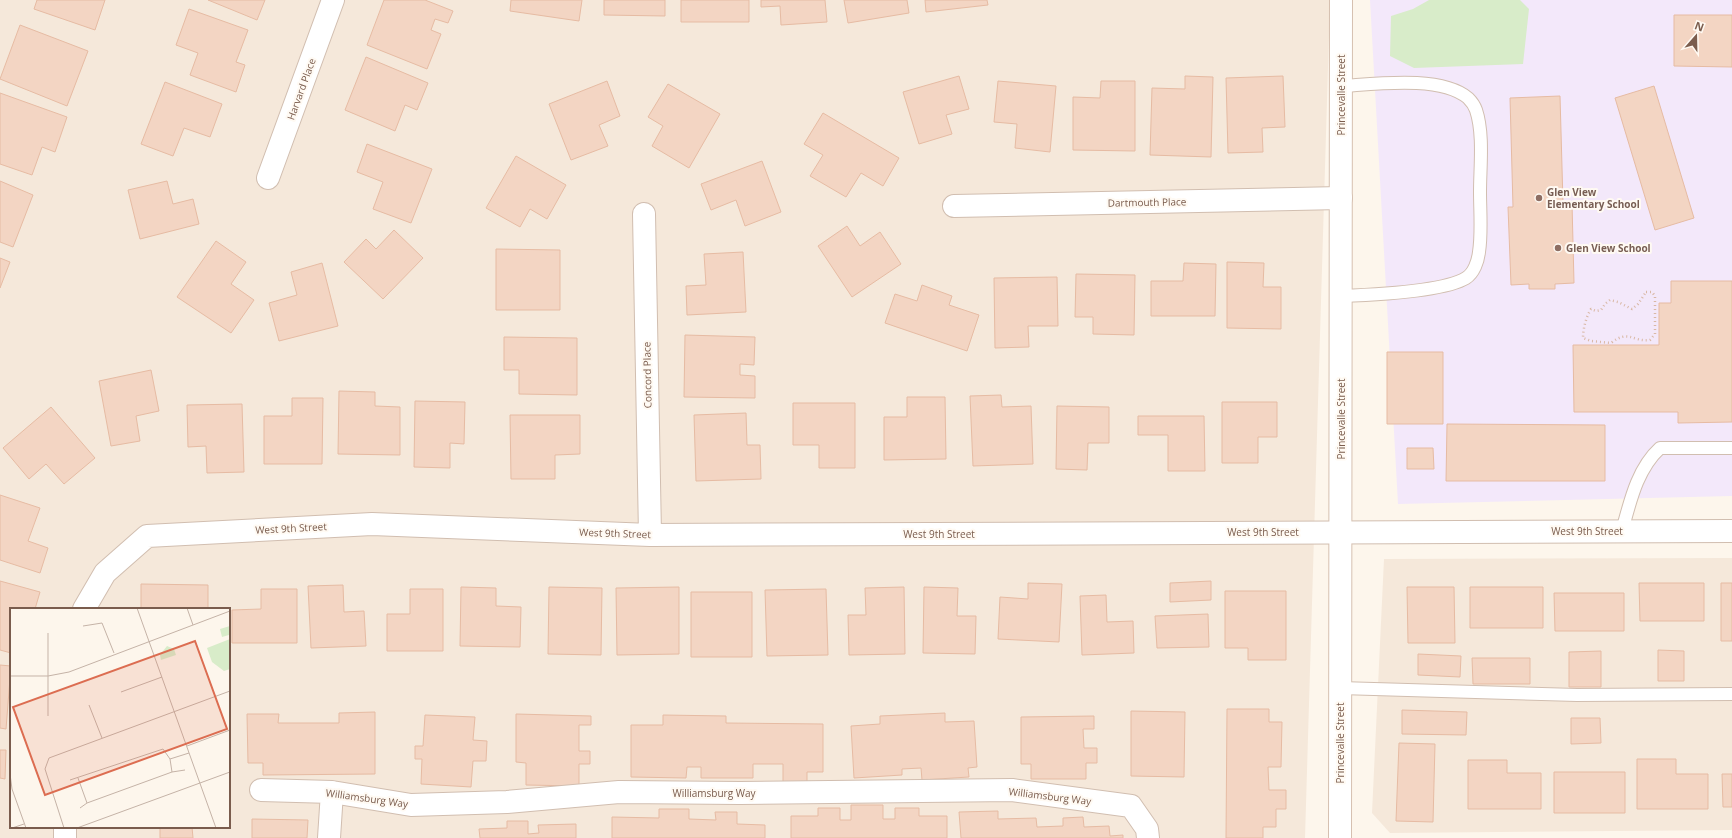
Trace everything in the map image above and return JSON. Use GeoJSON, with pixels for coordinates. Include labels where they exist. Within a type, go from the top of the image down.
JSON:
{"type":"FeatureCollection","features":[{"type":"Feature","properties":{"kind":"street","name":"Harvard Place"},"geometry":{"type":"LineString","coordinates":[[268,178],[333,0]]}},
{"type":"Feature","properties":{"kind":"street","name":"Princevalle Street"},"geometry":{"type":"LineString","coordinates":[[1340,838],[1341,0]]}},
{"type":"Feature","properties":{"kind":"street","name":"Dartmouth Place"},"geometry":{"type":"LineString","coordinates":[[954,206],[1341,198]]}},
{"type":"Feature","properties":{"kind":"street","name":"Concord Place"},"geometry":{"type":"LineString","coordinates":[[644,214],[650,535]]}},
{"type":"Feature","properties":{"kind":"street","name":"West 9th Street"},"geometry":{"type":"LineString","coordinates":[[85,608],[105,573],[147,536],[372,524],[650,535],[1732,531]]}},
{"type":"Feature","properties":{"kind":"street","name":"Williamsburg Way"},"geometry":{"type":"LineString","coordinates":[[261,790],[332,792],[410,805],[507,802],[619,792],[740,793],[1012,790],[1131,806],[1147,829],[1148,838]]}},
{"type":"Feature","properties":{"kind":"street"},"geometry":{"type":"LineString","coordinates":[[329,838],[332,792]]}},
{"type":"Feature","properties":{"kind":"lane"},"geometry":{"type":"LineString","coordinates":[[1341,86],[1404,82],[1427,84],[1453,89],[1468,98],[1476,109],[1480,126],[1480,252],[1476,266],[1468,278],[1455,284],[1375,294],[1341,296]]}},
{"type":"Feature","properties":{"kind":"lane"},"geometry":{"type":"LineString","coordinates":[[1622,531],[1640,474],[1650,457],[1660,448],[1732,448]]}},
{"type":"Feature","properties":{"kind":"lane"},"geometry":{"type":"LineString","coordinates":[[1340,688],[1577,695],[1732,694]]}},
{"type":"Feature","properties":{"kind":"path"},"geometry":{"type":"LineString","coordinates":[[1646,292],[1652,292],[1655,296],[1655,334],[1650,340],[1641,341],[1631,337],[1620,336],[1611,343],[1591,341],[1583,338],[1583,333],[1591,309],[1596,311],[1601,310],[1610,300],[1632,309],[1638,304],[1646,292]]}},
{"type":"Feature","properties":{"kind":"shaded area"},"geometry":{"type":"Polygon","coordinates":[[[0,0],[1330,0],[1305,838],[0,838],[0,0]]]}},
{"type":"Feature","properties":{"kind":"shaded area","name":"Glen View School"},"geometry":{"type":"Polygon","coordinates":[[[1370,0],[1732,0],[1732,496],[1398,504],[1370,0]]]}},
{"type":"Feature","properties":{"kind":"shaded area"},"geometry":{"type":"Polygon","coordinates":[[[1732,558],[1732,830],[1390,833],[1372,813],[1384,559],[1732,558]]]}},
{"type":"Feature","properties":{"kind":"green space"},"geometry":{"type":"Polygon","coordinates":[[[1429,0],[1520,0],[1529,9],[1523,64],[1414,68],[1390,56],[1391,16],[1413,9],[1429,0]]]}},
{"type":"Feature","properties":{"kind":"building"},"geometry":{"type":"Polygon","coordinates":[[[37,0],[105,0],[95,30],[34,9],[37,0]]]}},
{"type":"Feature","properties":{"kind":"building"},"geometry":{"type":"Polygon","coordinates":[[[208,0],[265,0],[257,20],[208,0]]]}},
{"type":"Feature","properties":{"kind":"building"},"geometry":{"type":"Polygon","coordinates":[[[384,0],[425,0],[453,11],[448,23],[435,19],[431,30],[441,34],[427,69],[367,45],[384,0]]]}},
{"type":"Feature","properties":{"kind":"building"},"geometry":{"type":"Polygon","coordinates":[[[511,0],[582,0],[579,21],[510,11],[511,0]]]}},
{"type":"Feature","properties":{"kind":"building"},"geometry":{"type":"Polygon","coordinates":[[[604,0],[665,0],[665,16],[604,15],[604,0]]]}},
{"type":"Feature","properties":{"kind":"building"},"geometry":{"type":"Polygon","coordinates":[[[681,0],[749,0],[749,22],[681,22],[681,0]]]}},
{"type":"Feature","properties":{"kind":"building"},"geometry":{"type":"Polygon","coordinates":[[[761,0],[825,0],[827,22],[781,25],[780,6],[761,7],[761,0]]]}},
{"type":"Feature","properties":{"kind":"building"},"geometry":{"type":"Polygon","coordinates":[[[844,0],[907,0],[909,13],[848,23],[844,0]]]}},
{"type":"Feature","properties":{"kind":"building"},"geometry":{"type":"Polygon","coordinates":[[[925,0],[987,0],[988,5],[926,12],[925,0]]]}},
{"type":"Feature","properties":{"kind":"building"},"geometry":{"type":"Polygon","coordinates":[[[189,9],[248,30],[236,62],[245,65],[236,92],[190,75],[198,53],[176,45],[189,9]]]}},
{"type":"Feature","properties":{"kind":"building"},"geometry":{"type":"Polygon","coordinates":[[[1674,15],[1732,15],[1732,67],[1674,66],[1674,15]]]}},
{"type":"Feature","properties":{"kind":"building"},"geometry":{"type":"Polygon","coordinates":[[[20,25],[88,51],[67,106],[0,79],[20,25]]]}},
{"type":"Feature","properties":{"kind":"building"},"geometry":{"type":"Polygon","coordinates":[[[366,57],[428,83],[417,110],[405,105],[395,131],[345,110],[366,57]]]}},
{"type":"Feature","properties":{"kind":"building"},"geometry":{"type":"Polygon","coordinates":[[[959,76],[969,109],[946,115],[952,134],[919,144],[903,92],[959,76]]]}},
{"type":"Feature","properties":{"kind":"building"},"geometry":{"type":"Polygon","coordinates":[[[1185,76],[1213,77],[1211,157],[1150,155],[1152,88],[1185,89],[1185,76]]]}},
{"type":"Feature","properties":{"kind":"building"},"geometry":{"type":"Polygon","coordinates":[[[1283,76],[1285,127],[1262,128],[1263,152],[1228,153],[1226,78],[1283,76]]]}},
{"type":"Feature","properties":{"kind":"building"},"geometry":{"type":"Polygon","coordinates":[[[607,81],[620,116],[599,125],[608,146],[571,160],[549,104],[607,81]]]}},
{"type":"Feature","properties":{"kind":"building"},"geometry":{"type":"Polygon","coordinates":[[[998,81],[1056,86],[1050,152],[1015,148],[1017,124],[994,122],[998,81]]]}},
{"type":"Feature","properties":{"kind":"building"},"geometry":{"type":"Polygon","coordinates":[[[1101,81],[1135,81],[1135,151],[1073,150],[1073,97],[1100,98],[1101,81]]]}},
{"type":"Feature","properties":{"kind":"building"},"geometry":{"type":"Polygon","coordinates":[[[165,82],[222,104],[210,137],[184,128],[173,156],[141,144],[165,82]]]}},
{"type":"Feature","properties":{"kind":"building"},"geometry":{"type":"Polygon","coordinates":[[[668,84],[720,114],[689,168],[652,146],[663,126],[648,117],[668,84]]]}},
{"type":"Feature","properties":{"kind":"building"},"geometry":{"type":"Polygon","coordinates":[[[1654,86],[1694,218],[1655,230],[1615,98],[1654,86]]]}},
{"type":"Feature","properties":{"kind":"building"},"geometry":{"type":"Polygon","coordinates":[[[0,93],[67,117],[55,152],[42,147],[32,175],[0,164],[0,93]]]}},
{"type":"Feature","properties":{"kind":"building"},"geometry":{"type":"Polygon","coordinates":[[[1560,96],[1563,203],[1572,203],[1574,283],[1555,284],[1555,289],[1529,289],[1529,284],[1511,285],[1508,207],[1513,207],[1510,98],[1560,96]]]}},
{"type":"Feature","properties":{"kind":"building"},"geometry":{"type":"Polygon","coordinates":[[[823,113],[899,158],[883,186],[861,173],[846,197],[810,176],[823,155],[804,144],[823,113]]]}},
{"type":"Feature","properties":{"kind":"building"},"geometry":{"type":"Polygon","coordinates":[[[367,144],[432,169],[411,223],[373,209],[383,182],[357,172],[367,144]]]}},
{"type":"Feature","properties":{"kind":"building"},"geometry":{"type":"Polygon","coordinates":[[[516,156],[566,185],[547,219],[530,209],[520,227],[486,208],[516,156]]]}},
{"type":"Feature","properties":{"kind":"building"},"geometry":{"type":"Polygon","coordinates":[[[762,161],[781,212],[745,226],[736,200],[711,210],[701,184],[762,161]]]}},
{"type":"Feature","properties":{"kind":"building"},"geometry":{"type":"Polygon","coordinates":[[[0,181],[33,195],[13,247],[0,242],[0,181]]]}},
{"type":"Feature","properties":{"kind":"building"},"geometry":{"type":"Polygon","coordinates":[[[167,181],[173,204],[193,199],[199,224],[140,239],[128,190],[167,181]]]}},
{"type":"Feature","properties":{"kind":"building"},"geometry":{"type":"Polygon","coordinates":[[[847,226],[860,246],[880,232],[901,264],[852,297],[818,246],[847,226]]]}},
{"type":"Feature","properties":{"kind":"building"},"geometry":{"type":"Polygon","coordinates":[[[394,230],[423,258],[383,299],[344,262],[366,239],[376,249],[394,230]]]}},
{"type":"Feature","properties":{"kind":"building"},"geometry":{"type":"Polygon","coordinates":[[[216,241],[246,262],[231,284],[254,300],[231,333],[177,297],[216,241]]]}},
{"type":"Feature","properties":{"kind":"building"},"geometry":{"type":"Polygon","coordinates":[[[496,249],[560,250],[560,310],[496,310],[496,249]]]}},
{"type":"Feature","properties":{"kind":"building"},"geometry":{"type":"Polygon","coordinates":[[[743,252],[746,312],[687,315],[686,286],[706,285],[704,254],[743,252]]]}},
{"type":"Feature","properties":{"kind":"building"},"geometry":{"type":"Polygon","coordinates":[[[0,258],[10,262],[0,288],[0,258]]]}},
{"type":"Feature","properties":{"kind":"building"},"geometry":{"type":"Polygon","coordinates":[[[1227,262],[1264,263],[1263,287],[1281,287],[1281,329],[1227,328],[1227,262]]]}},
{"type":"Feature","properties":{"kind":"building"},"geometry":{"type":"Polygon","coordinates":[[[322,263],[338,326],[279,341],[269,303],[297,295],[291,272],[322,263]]]}},
{"type":"Feature","properties":{"kind":"building"},"geometry":{"type":"Polygon","coordinates":[[[1184,263],[1216,264],[1215,316],[1151,316],[1151,281],[1183,281],[1184,263]]]}},
{"type":"Feature","properties":{"kind":"building"},"geometry":{"type":"Polygon","coordinates":[[[1076,274],[1135,275],[1134,335],[1093,334],[1093,317],[1075,317],[1076,274]]]}},
{"type":"Feature","properties":{"kind":"building"},"geometry":{"type":"Polygon","coordinates":[[[1057,277],[1058,326],[1028,326],[1029,347],[995,348],[994,278],[1057,277]]]}},
{"type":"Feature","properties":{"kind":"building"},"geometry":{"type":"Polygon","coordinates":[[[1671,281],[1732,281],[1732,422],[1678,423],[1678,412],[1574,412],[1573,345],[1659,345],[1659,303],[1671,303],[1671,281]]]}},
{"type":"Feature","properties":{"kind":"building"},"geometry":{"type":"Polygon","coordinates":[[[922,285],[952,296],[949,305],[979,315],[967,351],[885,323],[895,294],[917,301],[922,285]]]}},
{"type":"Feature","properties":{"kind":"building"},"geometry":{"type":"Polygon","coordinates":[[[685,335],[755,337],[754,365],[740,364],[740,375],[755,376],[755,398],[684,397],[685,335]]]}},
{"type":"Feature","properties":{"kind":"building"},"geometry":{"type":"Polygon","coordinates":[[[504,337],[577,338],[577,395],[519,394],[519,370],[504,370],[504,337]]]}},
{"type":"Feature","properties":{"kind":"building"},"geometry":{"type":"Polygon","coordinates":[[[1387,352],[1443,352],[1443,424],[1387,424],[1387,352]]]}},
{"type":"Feature","properties":{"kind":"building"},"geometry":{"type":"Polygon","coordinates":[[[151,370],[159,411],[136,416],[140,441],[111,446],[99,381],[151,370]]]}},
{"type":"Feature","properties":{"kind":"building"},"geometry":{"type":"Polygon","coordinates":[[[339,391],[375,392],[375,406],[400,407],[400,455],[338,454],[339,391]]]}},
{"type":"Feature","properties":{"kind":"building"},"geometry":{"type":"Polygon","coordinates":[[[1001,395],[1002,407],[1031,406],[1033,464],[973,466],[970,396],[1001,395]]]}},
{"type":"Feature","properties":{"kind":"building"},"geometry":{"type":"Polygon","coordinates":[[[907,397],[945,397],[946,459],[884,460],[884,417],[907,417],[907,397]]]}},
{"type":"Feature","properties":{"kind":"building"},"geometry":{"type":"Polygon","coordinates":[[[292,398],[323,398],[322,464],[264,464],[264,416],[292,416],[292,398]]]}},
{"type":"Feature","properties":{"kind":"building"},"geometry":{"type":"Polygon","coordinates":[[[415,401],[465,402],[464,444],[450,443],[450,468],[414,467],[415,401]]]}},
{"type":"Feature","properties":{"kind":"building"},"geometry":{"type":"Polygon","coordinates":[[[1222,402],[1277,402],[1277,437],[1258,437],[1258,463],[1222,463],[1222,402]]]}},
{"type":"Feature","properties":{"kind":"building"},"geometry":{"type":"Polygon","coordinates":[[[793,403],[855,403],[855,468],[819,468],[819,445],[793,445],[793,403]]]}},
{"type":"Feature","properties":{"kind":"building"},"geometry":{"type":"Polygon","coordinates":[[[242,404],[244,472],[207,473],[206,446],[188,447],[187,405],[242,404]]]}},
{"type":"Feature","properties":{"kind":"building"},"geometry":{"type":"Polygon","coordinates":[[[1057,406],[1109,407],[1109,443],[1088,443],[1087,470],[1056,469],[1057,406]]]}},
{"type":"Feature","properties":{"kind":"building"},"geometry":{"type":"Polygon","coordinates":[[[51,407],[95,458],[64,484],[46,464],[29,479],[3,448],[51,407]]]}},
{"type":"Feature","properties":{"kind":"building"},"geometry":{"type":"Polygon","coordinates":[[[746,413],[747,445],[760,445],[761,479],[696,481],[694,415],[746,413]]]}},
{"type":"Feature","properties":{"kind":"building"},"geometry":{"type":"Polygon","coordinates":[[[510,415],[580,415],[580,454],[555,455],[555,479],[511,479],[510,415]]]}},
{"type":"Feature","properties":{"kind":"building"},"geometry":{"type":"Polygon","coordinates":[[[1138,416],[1204,416],[1205,471],[1168,471],[1168,435],[1138,435],[1138,416]]]}},
{"type":"Feature","properties":{"kind":"building"},"geometry":{"type":"Polygon","coordinates":[[[1447,424],[1605,425],[1605,481],[1446,481],[1447,424]]]}},
{"type":"Feature","properties":{"kind":"building"},"geometry":{"type":"Polygon","coordinates":[[[1407,448],[1433,448],[1434,469],[1407,469],[1407,448]]]}},
{"type":"Feature","properties":{"kind":"building"},"geometry":{"type":"Polygon","coordinates":[[[0,495],[40,508],[28,541],[48,548],[40,573],[0,560],[0,495]]]}},
{"type":"Feature","properties":{"kind":"building"},"geometry":{"type":"Polygon","coordinates":[[[0,581],[40,592],[35,608],[10,608],[10,653],[0,650],[0,581]]]}},
{"type":"Feature","properties":{"kind":"building"},"geometry":{"type":"Polygon","coordinates":[[[1211,581],[1211,600],[1170,602],[1170,583],[1211,581]]]}},
{"type":"Feature","properties":{"kind":"building"},"geometry":{"type":"Polygon","coordinates":[[[1028,583],[1062,584],[1059,642],[998,639],[1000,597],[1028,599],[1028,583]]]}},
{"type":"Feature","properties":{"kind":"building"},"geometry":{"type":"Polygon","coordinates":[[[1639,583],[1704,583],[1704,621],[1640,621],[1639,583]]]}},
{"type":"Feature","properties":{"kind":"building"},"geometry":{"type":"Polygon","coordinates":[[[1721,583],[1732,583],[1732,641],[1721,641],[1721,583]]]}},
{"type":"Feature","properties":{"kind":"building"},"geometry":{"type":"Polygon","coordinates":[[[141,584],[208,585],[208,608],[141,608],[141,584]]]}},
{"type":"Feature","properties":{"kind":"building"},"geometry":{"type":"Polygon","coordinates":[[[343,585],[344,612],[364,611],[366,646],[311,648],[308,586],[343,585]]]}},
{"type":"Feature","properties":{"kind":"building"},"geometry":{"type":"Polygon","coordinates":[[[461,587],[496,588],[496,606],[521,607],[520,647],[460,646],[461,587]]]}},
{"type":"Feature","properties":{"kind":"building"},"geometry":{"type":"Polygon","coordinates":[[[549,587],[602,588],[601,655],[548,654],[549,587]]]}},
{"type":"Feature","properties":{"kind":"building"},"geometry":{"type":"Polygon","coordinates":[[[679,587],[679,654],[617,655],[616,588],[679,587]]]}},
{"type":"Feature","properties":{"kind":"building"},"geometry":{"type":"Polygon","coordinates":[[[904,587],[905,654],[849,655],[848,615],[866,615],[865,588],[904,587]]]}},
{"type":"Feature","properties":{"kind":"building"},"geometry":{"type":"Polygon","coordinates":[[[924,587],[958,588],[957,616],[976,616],[975,654],[923,653],[924,587]]]}},
{"type":"Feature","properties":{"kind":"building"},"geometry":{"type":"Polygon","coordinates":[[[1407,587],[1454,587],[1455,643],[1408,643],[1407,587]]]}},
{"type":"Feature","properties":{"kind":"building"},"geometry":{"type":"Polygon","coordinates":[[[1470,587],[1543,587],[1543,628],[1470,628],[1470,587]]]}},
{"type":"Feature","properties":{"kind":"building"},"geometry":{"type":"Polygon","coordinates":[[[261,589],[297,589],[297,643],[232,643],[232,610],[261,609],[261,589]]]}},
{"type":"Feature","properties":{"kind":"building"},"geometry":{"type":"Polygon","coordinates":[[[410,589],[443,589],[443,651],[387,651],[387,614],[410,614],[410,589]]]}},
{"type":"Feature","properties":{"kind":"building"},"geometry":{"type":"Polygon","coordinates":[[[826,589],[828,655],[767,656],[765,590],[826,589]]]}},
{"type":"Feature","properties":{"kind":"building"},"geometry":{"type":"Polygon","coordinates":[[[1225,591],[1286,591],[1286,660],[1248,660],[1248,648],[1225,648],[1225,591]]]}},
{"type":"Feature","properties":{"kind":"building"},"geometry":{"type":"Polygon","coordinates":[[[691,592],[752,592],[752,657],[691,657],[691,592]]]}},
{"type":"Feature","properties":{"kind":"building"},"geometry":{"type":"Polygon","coordinates":[[[1554,593],[1624,593],[1624,631],[1555,631],[1554,593]]]}},
{"type":"Feature","properties":{"kind":"building"},"geometry":{"type":"Polygon","coordinates":[[[1106,595],[1107,622],[1133,621],[1134,653],[1082,655],[1080,596],[1106,595]]]}},
{"type":"Feature","properties":{"kind":"building"},"geometry":{"type":"Polygon","coordinates":[[[1208,614],[1209,647],[1157,648],[1155,616],[1208,614]]]}},
{"type":"Feature","properties":{"kind":"building"},"geometry":{"type":"Polygon","coordinates":[[[1658,650],[1684,651],[1684,681],[1658,681],[1658,650]]]}},
{"type":"Feature","properties":{"kind":"building"},"geometry":{"type":"Polygon","coordinates":[[[1601,651],[1601,687],[1569,687],[1569,652],[1601,651]]]}},
{"type":"Feature","properties":{"kind":"building"},"geometry":{"type":"Polygon","coordinates":[[[1418,654],[1461,656],[1460,677],[1418,675],[1418,654]]]}},
{"type":"Feature","properties":{"kind":"building"},"geometry":{"type":"Polygon","coordinates":[[[1472,658],[1530,658],[1530,684],[1473,684],[1472,658]]]}},
{"type":"Feature","properties":{"kind":"building"},"geometry":{"type":"Polygon","coordinates":[[[0,665],[10,666],[10,679],[6,729],[0,728],[0,665]]]}},
{"type":"Feature","properties":{"kind":"building"},"geometry":{"type":"Polygon","coordinates":[[[1227,709],[1269,709],[1269,722],[1282,722],[1281,767],[1268,767],[1269,790],[1286,790],[1286,809],[1276,809],[1276,827],[1263,827],[1263,838],[1226,838],[1227,709]]]}},
{"type":"Feature","properties":{"kind":"building"},"geometry":{"type":"Polygon","coordinates":[[[1402,710],[1467,712],[1466,735],[1402,734],[1402,710]]]}},
{"type":"Feature","properties":{"kind":"building"},"geometry":{"type":"Polygon","coordinates":[[[1131,711],[1185,712],[1184,777],[1131,776],[1131,711]]]}},
{"type":"Feature","properties":{"kind":"building"},"geometry":{"type":"Polygon","coordinates":[[[375,712],[375,774],[263,775],[263,763],[248,763],[247,714],[279,714],[278,723],[339,723],[339,713],[375,712]]]}},
{"type":"Feature","properties":{"kind":"building"},"geometry":{"type":"Polygon","coordinates":[[[945,713],[945,722],[974,721],[977,767],[968,768],[969,777],[922,780],[921,768],[902,769],[902,775],[854,778],[851,726],[880,724],[880,716],[945,713]]]}},
{"type":"Feature","properties":{"kind":"building"},"geometry":{"type":"Polygon","coordinates":[[[516,714],[591,716],[591,725],[579,725],[579,751],[590,751],[590,764],[579,764],[579,786],[526,785],[526,763],[516,762],[516,714]]]}},
{"type":"Feature","properties":{"kind":"building"},"geometry":{"type":"Polygon","coordinates":[[[425,715],[475,717],[473,740],[487,741],[486,761],[473,761],[471,787],[421,784],[422,759],[415,759],[415,746],[423,746],[425,715]]]}},
{"type":"Feature","properties":{"kind":"building"},"geometry":{"type":"Polygon","coordinates":[[[663,715],[726,716],[726,723],[823,724],[823,772],[807,772],[807,782],[783,782],[783,764],[753,764],[753,778],[701,778],[701,767],[687,767],[686,778],[631,777],[631,725],[663,725],[663,715]]]}},
{"type":"Feature","properties":{"kind":"building"},"geometry":{"type":"Polygon","coordinates":[[[1094,716],[1094,729],[1083,729],[1084,748],[1097,748],[1097,763],[1086,763],[1086,779],[1031,779],[1031,764],[1021,764],[1021,717],[1094,716]]]}},
{"type":"Feature","properties":{"kind":"building"},"geometry":{"type":"Polygon","coordinates":[[[1571,718],[1600,718],[1601,743],[1571,744],[1571,718]]]}},
{"type":"Feature","properties":{"kind":"building"},"geometry":{"type":"Polygon","coordinates":[[[1399,743],[1435,744],[1433,822],[1396,821],[1399,743]]]}},
{"type":"Feature","properties":{"kind":"building"},"geometry":{"type":"Polygon","coordinates":[[[0,750],[6,750],[5,779],[0,778],[0,750]]]}},
{"type":"Feature","properties":{"kind":"building"},"geometry":{"type":"Polygon","coordinates":[[[1637,759],[1676,759],[1676,774],[1708,774],[1708,809],[1637,809],[1637,759]]]}},
{"type":"Feature","properties":{"kind":"building"},"geometry":{"type":"Polygon","coordinates":[[[1468,760],[1507,760],[1507,773],[1541,773],[1541,809],[1468,809],[1468,760]]]}},
{"type":"Feature","properties":{"kind":"building"},"geometry":{"type":"Polygon","coordinates":[[[1554,772],[1625,772],[1625,813],[1554,813],[1554,772]]]}},
{"type":"Feature","properties":{"kind":"building"},"geometry":{"type":"Polygon","coordinates":[[[1722,774],[1732,774],[1732,807],[1723,807],[1722,774]]]}},
{"type":"Feature","properties":{"kind":"building"},"geometry":{"type":"Polygon","coordinates":[[[851,805],[883,805],[883,819],[895,819],[895,808],[919,808],[919,816],[947,816],[947,838],[791,838],[791,816],[818,816],[818,808],[840,808],[840,820],[851,820],[851,805]]]}},
{"type":"Feature","properties":{"kind":"building"},"geometry":{"type":"Polygon","coordinates":[[[659,809],[689,809],[689,819],[716,820],[715,812],[737,812],[737,824],[765,825],[765,838],[612,838],[612,817],[659,818],[659,809]]]}},
{"type":"Feature","properties":{"kind":"building"},"geometry":{"type":"Polygon","coordinates":[[[998,811],[998,819],[1036,818],[1037,827],[1063,826],[1063,818],[1083,817],[1084,827],[1109,826],[1110,836],[1123,835],[1123,838],[961,838],[959,812],[998,811]]]}},
{"type":"Feature","properties":{"kind":"building"},"geometry":{"type":"Polygon","coordinates":[[[252,819],[308,820],[307,838],[252,838],[252,819]]]}},
{"type":"Feature","properties":{"kind":"building"},"geometry":{"type":"Polygon","coordinates":[[[507,821],[528,821],[528,834],[539,833],[538,825],[576,824],[576,838],[480,838],[479,829],[507,828],[507,821]]]}},
{"type":"Feature","properties":{"kind":"building"},"geometry":{"type":"Polygon","coordinates":[[[160,828],[192,828],[193,838],[160,838],[160,828]]]}},
{"type":"Feature","properties":{"kind":"place","name":"Glen View Elementary School"},"geometry":{"type":"Point","coordinates":[1539,198]}},
{"type":"Feature","properties":{"kind":"place","name":"Glen View School"},"geometry":{"type":"Point","coordinates":[1558,248]}}]}
